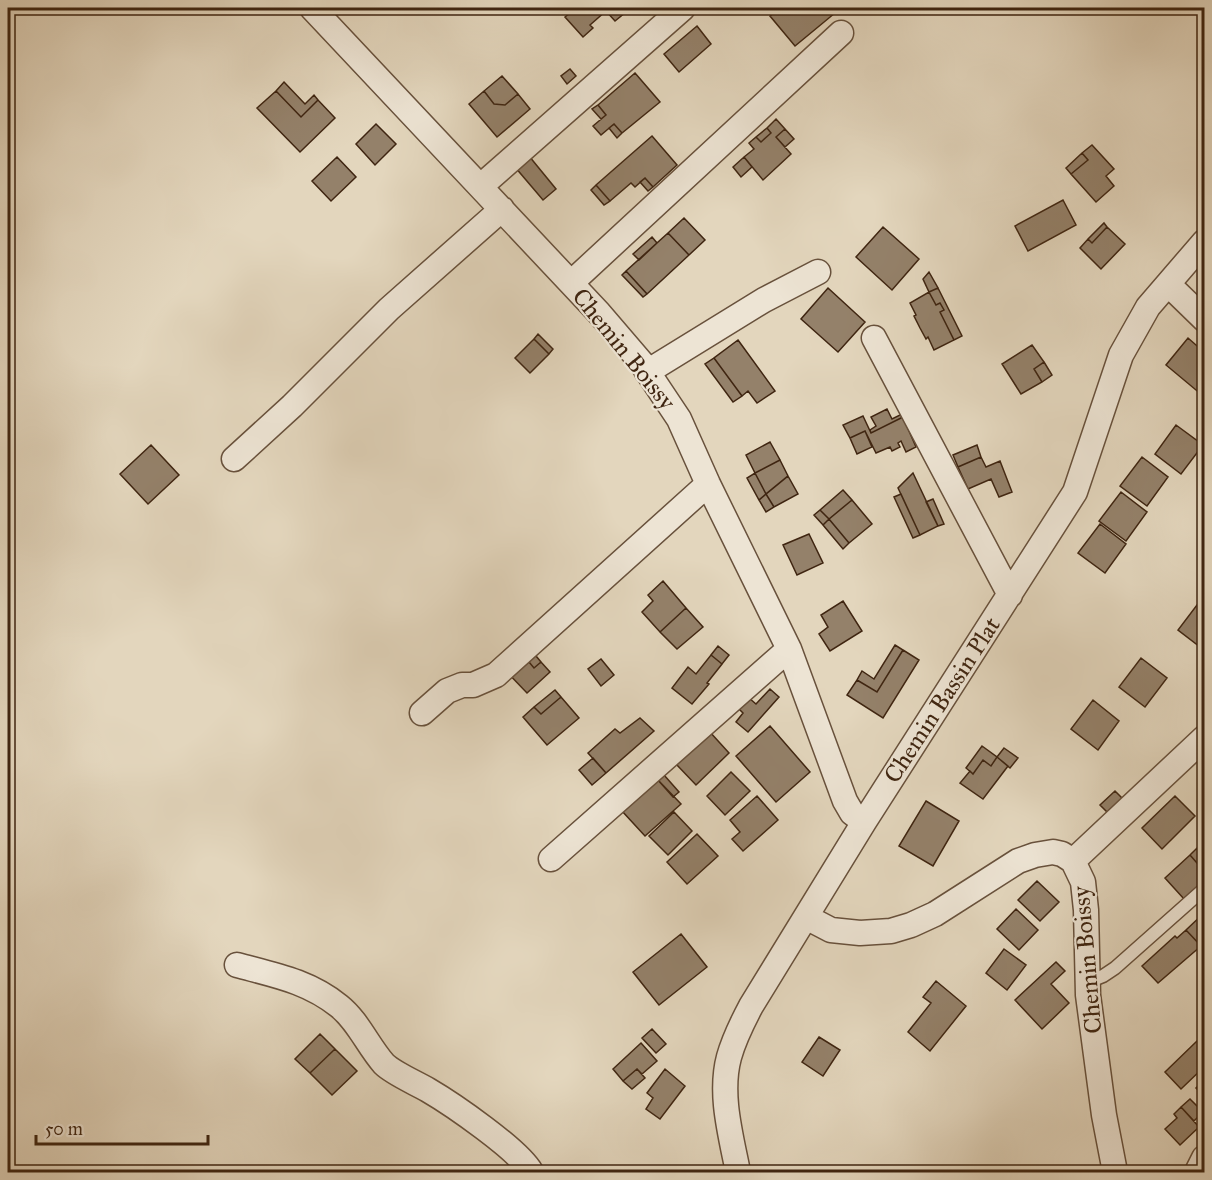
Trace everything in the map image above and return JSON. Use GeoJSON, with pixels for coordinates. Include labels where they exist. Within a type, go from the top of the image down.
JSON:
{"type":"FeatureCollection","features":[{"type":"Feature","properties":{"kind":"street","name":"Chemin Boissy"},"geometry":{"type":"LineString","coordinates":[[312,8],[599,313],[647,372],[679,419],[708,484],[789,649],[845,801],[852,813],[864,822]]}},
{"type":"Feature","properties":{"kind":"street"},"geometry":{"type":"LineString","coordinates":[[481,186],[683,8]]}},
{"type":"Feature","properties":{"kind":"street"},"geometry":{"type":"LineString","coordinates":[[571,282],[842,33]]}},
{"type":"Feature","properties":{"kind":"street"},"geometry":{"type":"LineString","coordinates":[[234,459],[292,406],[389,309],[502,209]]}},
{"type":"Feature","properties":{"kind":"street","name":"Chemin Bassin Plat"},"geometry":{"type":"LineString","coordinates":[[738,1173],[725,1083],[728,1059],[735,1037],[751,1006],[864,822],[1075,492],[1121,355],[1148,307],[1204,242]]}},
{"type":"Feature","properties":{"kind":"street"},"geometry":{"type":"LineString","coordinates":[[647,372],[764,300],[818,272]]}},
{"type":"Feature","properties":{"kind":"street"},"geometry":{"type":"LineString","coordinates":[[1168,284],[1204,319]]}},
{"type":"Feature","properties":{"kind":"street"},"geometry":{"type":"LineString","coordinates":[[874,338],[1010,595]]}},
{"type":"Feature","properties":{"kind":"street"},"geometry":{"type":"LineString","coordinates":[[422,713],[447,691],[473,685],[496,675],[708,484]]}},
{"type":"Feature","properties":{"kind":"street"},"geometry":{"type":"LineString","coordinates":[[551,859],[789,649]]}},
{"type":"Feature","properties":{"kind":"street"},"geometry":{"type":"LineString","coordinates":[[1073,861],[1204,738]]}},
{"type":"Feature","properties":{"kind":"street","name":"Chemin Boissy"},"geometry":{"type":"LineString","coordinates":[[806,917],[831,930],[860,933],[891,931],[935,914],[1017,861],[1053,852],[1062,854],[1073,861],[1083,882],[1088,982],[1104,1115],[1115,1173]]}},
{"type":"Feature","properties":{"kind":"street"},"geometry":{"type":"LineString","coordinates":[[237,965],[298,981],[340,1006],[369,1041],[385,1065],[434,1093],[508,1147],[531,1173]]}},
{"type":"Feature","properties":{"kind":"street"},"geometry":{"type":"LineString","coordinates":[[1197,1173],[1204,1158]]}},
{"type":"Feature","properties":{"kind":"lane"},"geometry":{"type":"LineString","coordinates":[[1088,982],[1115,968],[1204,889]]}},
{"type":"Feature","properties":{"kind":"building"},"geometry":{"type":"Polygon","coordinates":[[[576,8],[631,8],[615,21],[606,11],[590,25],[593,28],[583,37],[565,17],[576,8]]]}},
{"type":"Feature","properties":{"kind":"building"},"geometry":{"type":"Polygon","coordinates":[[[780,8],[831,8],[835,13],[795,46],[770,16],[780,8]]]}},
{"type":"Feature","properties":{"kind":"building"},"geometry":{"type":"Polygon","coordinates":[[[697,26],[711,44],[679,72],[664,54],[697,26]]]}},
{"type":"Feature","properties":{"kind":"building"},"geometry":{"type":"Polygon","coordinates":[[[570,69],[576,76],[567,84],[561,76],[570,69]]]}},
{"type":"Feature","properties":{"kind":"building"},"geometry":{"type":"Polygon","coordinates":[[[635,73],[660,102],[622,133],[614,124],[601,135],[593,126],[606,115],[598,105],[635,73]]]}},
{"type":"Feature","properties":{"kind":"building"},"geometry":{"type":"Polygon","coordinates":[[[502,76],[518,94],[505,105],[494,104],[484,91],[502,76]]]}},
{"type":"Feature","properties":{"kind":"building"},"geometry":{"type":"Polygon","coordinates":[[[284,82],[305,104],[314,95],[318,100],[301,117],[276,91],[284,82]]]}},
{"type":"Feature","properties":{"kind":"building"},"geometry":{"type":"Polygon","coordinates":[[[276,91],[301,117],[318,100],[335,118],[300,152],[257,108],[276,91]]]}},
{"type":"Feature","properties":{"kind":"building"},"geometry":{"type":"Polygon","coordinates":[[[484,91],[494,104],[505,105],[518,94],[530,109],[497,137],[469,104],[484,91]]]}},
{"type":"Feature","properties":{"kind":"building"},"geometry":{"type":"Polygon","coordinates":[[[598,105],[606,115],[601,119],[592,109],[598,105]]]}},
{"type":"Feature","properties":{"kind":"building"},"geometry":{"type":"Polygon","coordinates":[[[776,119],[785,129],[776,137],[791,154],[763,180],[744,157],[754,149],[749,143],[756,137],[761,142],[771,133],[767,128],[776,119]]]}},
{"type":"Feature","properties":{"kind":"building"},"geometry":{"type":"Polygon","coordinates":[[[376,124],[396,144],[375,165],[356,144],[376,124]]]}},
{"type":"Feature","properties":{"kind":"building"},"geometry":{"type":"Polygon","coordinates":[[[614,124],[622,133],[617,138],[609,128],[614,124]]]}},
{"type":"Feature","properties":{"kind":"building"},"geometry":{"type":"Polygon","coordinates":[[[767,128],[771,133],[761,142],[756,137],[767,128]]]}},
{"type":"Feature","properties":{"kind":"building"},"geometry":{"type":"Polygon","coordinates":[[[785,129],[794,139],[785,147],[776,137],[785,129]]]}},
{"type":"Feature","properties":{"kind":"building"},"geometry":{"type":"Polygon","coordinates":[[[652,136],[677,165],[653,187],[645,178],[635,187],[631,183],[610,201],[596,185],[652,136]]]}},
{"type":"Feature","properties":{"kind":"building"},"geometry":{"type":"Polygon","coordinates":[[[1092,145],[1114,169],[1106,176],[1114,186],[1096,202],[1071,174],[1088,160],[1082,153],[1092,145]]]}},
{"type":"Feature","properties":{"kind":"building"},"geometry":{"type":"Polygon","coordinates":[[[1082,153],[1088,160],[1071,174],[1066,168],[1082,153]]]}},
{"type":"Feature","properties":{"kind":"building"},"geometry":{"type":"Polygon","coordinates":[[[529,156],[556,189],[543,200],[515,167],[529,156]]]}},
{"type":"Feature","properties":{"kind":"building"},"geometry":{"type":"Polygon","coordinates":[[[337,157],[356,177],[331,201],[312,181],[337,157]]]}},
{"type":"Feature","properties":{"kind":"building"},"geometry":{"type":"Polygon","coordinates":[[[744,157],[752,167],[741,177],[733,167],[744,157]]]}},
{"type":"Feature","properties":{"kind":"building"},"geometry":{"type":"Polygon","coordinates":[[[645,178],[653,187],[648,191],[640,182],[645,178]]]}},
{"type":"Feature","properties":{"kind":"building"},"geometry":{"type":"Polygon","coordinates":[[[596,185],[610,201],[604,205],[591,190],[596,185]]]}},
{"type":"Feature","properties":{"kind":"building"},"geometry":{"type":"Polygon","coordinates":[[[1063,200],[1076,225],[1028,251],[1015,226],[1063,200]]]}},
{"type":"Feature","properties":{"kind":"building"},"geometry":{"type":"Polygon","coordinates":[[[684,218],[705,240],[689,255],[668,233],[684,218]]]}},
{"type":"Feature","properties":{"kind":"building"},"geometry":{"type":"Polygon","coordinates":[[[1104,223],[1107,227],[1092,243],[1088,239],[1104,223]]]}},
{"type":"Feature","properties":{"kind":"building"},"geometry":{"type":"Polygon","coordinates":[[[883,227],[919,259],[892,290],[856,257],[883,227]]]}},
{"type":"Feature","properties":{"kind":"building"},"geometry":{"type":"Polygon","coordinates":[[[1107,227],[1125,244],[1101,269],[1080,248],[1088,239],[1092,243],[1107,227]]]}},
{"type":"Feature","properties":{"kind":"building"},"geometry":{"type":"Polygon","coordinates":[[[668,233],[689,255],[647,294],[626,271],[668,233]]]}},
{"type":"Feature","properties":{"kind":"building"},"geometry":{"type":"Polygon","coordinates":[[[652,237],[657,243],[639,260],[633,254],[652,237]]]}},
{"type":"Feature","properties":{"kind":"building"},"geometry":{"type":"Polygon","coordinates":[[[626,271],[647,294],[643,297],[622,275],[626,271]]]}},
{"type":"Feature","properties":{"kind":"building"},"geometry":{"type":"Polygon","coordinates":[[[929,272],[938,288],[929,292],[923,279],[929,272]]]}},
{"type":"Feature","properties":{"kind":"building"},"geometry":{"type":"Polygon","coordinates":[[[828,288],[865,322],[838,352],[801,319],[828,288]]]}},
{"type":"Feature","properties":{"kind":"building"},"geometry":{"type":"Polygon","coordinates":[[[938,288],[962,336],[954,340],[940,312],[944,310],[940,303],[936,305],[929,292],[938,288]]]}},
{"type":"Feature","properties":{"kind":"building"},"geometry":{"type":"Polygon","coordinates":[[[929,292],[936,305],[940,303],[944,310],[940,312],[954,340],[934,350],[928,337],[926,339],[920,328],[910,303],[929,292]]]}},
{"type":"Feature","properties":{"kind":"building"},"geometry":{"type":"Polygon","coordinates":[[[538,334],[553,349],[549,354],[534,339],[538,334]]]}},
{"type":"Feature","properties":{"kind":"building"},"geometry":{"type":"Polygon","coordinates":[[[1188,338],[1204,352],[1204,392],[1202,395],[1166,365],[1188,338]]]}},
{"type":"Feature","properties":{"kind":"building"},"geometry":{"type":"Polygon","coordinates":[[[534,339],[549,354],[530,373],[515,358],[534,339]]]}},
{"type":"Feature","properties":{"kind":"building"},"geometry":{"type":"Polygon","coordinates":[[[738,340],[775,391],[757,403],[748,391],[742,396],[714,358],[738,340]]]}},
{"type":"Feature","properties":{"kind":"building"},"geometry":{"type":"Polygon","coordinates":[[[1032,345],[1044,362],[1034,369],[1042,382],[1021,394],[1002,364],[1032,345]]]}},
{"type":"Feature","properties":{"kind":"building"},"geometry":{"type":"Polygon","coordinates":[[[714,358],[742,396],[733,402],[705,364],[714,358]]]}},
{"type":"Feature","properties":{"kind":"building"},"geometry":{"type":"Polygon","coordinates":[[[1044,362],[1052,375],[1042,382],[1034,369],[1044,362]]]}},
{"type":"Feature","properties":{"kind":"building"},"geometry":{"type":"Polygon","coordinates":[[[887,409],[892,419],[902,414],[903,417],[871,433],[870,430],[876,426],[871,417],[887,409]]]}},
{"type":"Feature","properties":{"kind":"building"},"geometry":{"type":"Polygon","coordinates":[[[863,416],[871,433],[903,417],[916,447],[906,452],[901,441],[898,443],[900,447],[892,451],[890,447],[876,453],[865,431],[850,438],[843,425],[863,416]]]}},
{"type":"Feature","properties":{"kind":"building"},"geometry":{"type":"Polygon","coordinates":[[[1176,425],[1203,445],[1181,474],[1155,454],[1176,425]]]}},
{"type":"Feature","properties":{"kind":"building"},"geometry":{"type":"Polygon","coordinates":[[[865,431],[872,447],[857,454],[850,438],[865,431]]]}},
{"type":"Feature","properties":{"kind":"building"},"geometry":{"type":"Polygon","coordinates":[[[770,442],[780,460],[755,473],[746,455],[770,442]]]}},
{"type":"Feature","properties":{"kind":"building"},"geometry":{"type":"Polygon","coordinates":[[[151,445],[179,475],[148,504],[120,474],[151,445]]]}},
{"type":"Feature","properties":{"kind":"building"},"geometry":{"type":"Polygon","coordinates":[[[977,445],[981,457],[958,467],[953,455],[977,445]]]}},
{"type":"Feature","properties":{"kind":"building"},"geometry":{"type":"Polygon","coordinates":[[[981,457],[986,467],[1000,461],[1012,492],[999,497],[991,479],[968,489],[958,467],[981,457]]]}},
{"type":"Feature","properties":{"kind":"building"},"geometry":{"type":"Polygon","coordinates":[[[1142,457],[1168,477],[1147,506],[1120,486],[1142,457]]]}},
{"type":"Feature","properties":{"kind":"building"},"geometry":{"type":"Polygon","coordinates":[[[780,460],[788,476],[766,494],[755,473],[780,460]]]}},
{"type":"Feature","properties":{"kind":"building"},"geometry":{"type":"Polygon","coordinates":[[[755,473],[766,494],[759,500],[747,478],[755,473]]]}},
{"type":"Feature","properties":{"kind":"building"},"geometry":{"type":"Polygon","coordinates":[[[913,473],[938,526],[920,535],[898,488],[913,473]]]}},
{"type":"Feature","properties":{"kind":"building"},"geometry":{"type":"Polygon","coordinates":[[[788,476],[798,494],[774,507],[766,494],[788,476]]]}},
{"type":"Feature","properties":{"kind":"building"},"geometry":{"type":"Polygon","coordinates":[[[843,490],[852,500],[829,519],[820,510],[843,490]]]}},
{"type":"Feature","properties":{"kind":"building"},"geometry":{"type":"Polygon","coordinates":[[[1121,492],[1147,512],[1126,541],[1099,521],[1121,492]]]}},
{"type":"Feature","properties":{"kind":"building"},"geometry":{"type":"Polygon","coordinates":[[[766,494],[774,507],[766,512],[759,500],[766,494]]]}},
{"type":"Feature","properties":{"kind":"building"},"geometry":{"type":"Polygon","coordinates":[[[901,494],[920,535],[913,538],[894,497],[901,494]]]}},
{"type":"Feature","properties":{"kind":"building"},"geometry":{"type":"Polygon","coordinates":[[[933,499],[944,524],[938,526],[926,502],[933,499]]]}},
{"type":"Feature","properties":{"kind":"building"},"geometry":{"type":"Polygon","coordinates":[[[852,500],[872,524],[849,543],[829,519],[852,500]]]}},
{"type":"Feature","properties":{"kind":"building"},"geometry":{"type":"Polygon","coordinates":[[[820,510],[829,519],[823,525],[814,515],[820,510]]]}},
{"type":"Feature","properties":{"kind":"building"},"geometry":{"type":"Polygon","coordinates":[[[829,519],[849,543],[843,549],[823,525],[829,519]]]}},
{"type":"Feature","properties":{"kind":"building"},"geometry":{"type":"Polygon","coordinates":[[[1100,524],[1126,544],[1105,573],[1078,553],[1100,524]]]}},
{"type":"Feature","properties":{"kind":"building"},"geometry":{"type":"Polygon","coordinates":[[[809,534],[823,563],[797,575],[783,545],[809,534]]]}},
{"type":"Feature","properties":{"kind":"building"},"geometry":{"type":"Polygon","coordinates":[[[663,581],[686,608],[660,632],[642,612],[653,601],[648,595],[663,581]]]}},
{"type":"Feature","properties":{"kind":"building"},"geometry":{"type":"Polygon","coordinates":[[[843,601],[862,631],[830,651],[819,634],[828,627],[821,615],[843,601]]]}},
{"type":"Feature","properties":{"kind":"building"},"geometry":{"type":"Polygon","coordinates":[[[1200,601],[1204,604],[1204,650],[1178,630],[1200,601]]]}},
{"type":"Feature","properties":{"kind":"building"},"geometry":{"type":"Polygon","coordinates":[[[686,608],[703,627],[677,649],[660,632],[686,608]]]}},
{"type":"Feature","properties":{"kind":"building"},"geometry":{"type":"Polygon","coordinates":[[[895,645],[903,650],[877,692],[857,680],[862,671],[874,679],[895,645]]]}},
{"type":"Feature","properties":{"kind":"building"},"geometry":{"type":"Polygon","coordinates":[[[718,646],[729,655],[722,664],[711,655],[718,646]]]}},
{"type":"Feature","properties":{"kind":"building"},"geometry":{"type":"Polygon","coordinates":[[[531,650],[541,662],[534,668],[524,656],[531,650]]]}},
{"type":"Feature","properties":{"kind":"building"},"geometry":{"type":"Polygon","coordinates":[[[903,650],[919,660],[883,718],[847,695],[857,680],[877,692],[903,650]]]}},
{"type":"Feature","properties":{"kind":"building"},"geometry":{"type":"Polygon","coordinates":[[[711,655],[722,664],[692,704],[672,688],[688,667],[696,674],[711,655]]]}},
{"type":"Feature","properties":{"kind":"building"},"geometry":{"type":"Polygon","coordinates":[[[524,656],[534,668],[541,662],[550,672],[527,693],[507,672],[524,656]]]}},
{"type":"Feature","properties":{"kind":"building"},"geometry":{"type":"Polygon","coordinates":[[[1141,658],[1167,678],[1145,707],[1119,687],[1141,658]]]}},
{"type":"Feature","properties":{"kind":"building"},"geometry":{"type":"Polygon","coordinates":[[[601,659],[614,675],[601,686],[588,669],[601,659]]]}},
{"type":"Feature","properties":{"kind":"building"},"geometry":{"type":"Polygon","coordinates":[[[770,689],[779,697],[748,732],[736,722],[743,713],[739,709],[749,698],[756,704],[770,689]]]}},
{"type":"Feature","properties":{"kind":"building"},"geometry":{"type":"Polygon","coordinates":[[[555,690],[561,697],[541,714],[534,707],[555,690]]]}},
{"type":"Feature","properties":{"kind":"building"},"geometry":{"type":"Polygon","coordinates":[[[561,697],[579,718],[547,745],[523,717],[534,707],[541,714],[561,697]]]}},
{"type":"Feature","properties":{"kind":"building"},"geometry":{"type":"Polygon","coordinates":[[[1093,700],[1119,721],[1098,750],[1071,729],[1093,700]]]}},
{"type":"Feature","properties":{"kind":"building"},"geometry":{"type":"Polygon","coordinates":[[[640,718],[654,731],[606,773],[588,753],[615,729],[620,733],[640,718]]]}},
{"type":"Feature","properties":{"kind":"building"},"geometry":{"type":"Polygon","coordinates":[[[770,726],[810,772],[776,802],[736,756],[770,726]]]}},
{"type":"Feature","properties":{"kind":"building"},"geometry":{"type":"Polygon","coordinates":[[[709,731],[729,753],[696,785],[676,764],[709,731]]]}},
{"type":"Feature","properties":{"kind":"building"},"geometry":{"type":"Polygon","coordinates":[[[982,746],[997,757],[991,766],[983,760],[973,774],[966,768],[982,746]]]}},
{"type":"Feature","properties":{"kind":"building"},"geometry":{"type":"Polygon","coordinates":[[[1004,748],[1018,758],[1010,768],[997,757],[1004,748]]]}},
{"type":"Feature","properties":{"kind":"building"},"geometry":{"type":"Polygon","coordinates":[[[997,757],[1008,766],[983,799],[960,783],[970,771],[973,774],[983,760],[991,766],[997,757]]]}},
{"type":"Feature","properties":{"kind":"building"},"geometry":{"type":"Polygon","coordinates":[[[593,758],[606,773],[592,785],[579,770],[593,758]]]}},
{"type":"Feature","properties":{"kind":"building"},"geometry":{"type":"Polygon","coordinates":[[[731,772],[750,791],[725,815],[707,796],[731,772]]]}},
{"type":"Feature","properties":{"kind":"building"},"geometry":{"type":"Polygon","coordinates":[[[664,775],[679,792],[673,797],[658,780],[664,775]]]}},
{"type":"Feature","properties":{"kind":"building"},"geometry":{"type":"Polygon","coordinates":[[[658,780],[681,804],[645,836],[622,811],[658,780]]]}},
{"type":"Feature","properties":{"kind":"building"},"geometry":{"type":"Polygon","coordinates":[[[1115,791],[1126,802],[1111,816],[1100,805],[1115,791]]]}},
{"type":"Feature","properties":{"kind":"building"},"geometry":{"type":"Polygon","coordinates":[[[757,796],[778,820],[743,851],[732,839],[740,832],[730,820],[757,796]]]}},
{"type":"Feature","properties":{"kind":"building"},"geometry":{"type":"Polygon","coordinates":[[[1175,796],[1195,816],[1162,849],[1142,828],[1175,796]]]}},
{"type":"Feature","properties":{"kind":"building"},"geometry":{"type":"Polygon","coordinates":[[[926,801],[959,821],[933,866],[899,846],[926,801]]]}},
{"type":"Feature","properties":{"kind":"building"},"geometry":{"type":"Polygon","coordinates":[[[674,812],[692,831],[668,855],[649,836],[674,812]]]}},
{"type":"Feature","properties":{"kind":"building"},"geometry":{"type":"Polygon","coordinates":[[[697,834],[718,856],[687,884],[667,862],[697,834]]]}},
{"type":"Feature","properties":{"kind":"building"},"geometry":{"type":"Polygon","coordinates":[[[1197,848],[1204,856],[1204,871],[1190,855],[1197,848]]]}},
{"type":"Feature","properties":{"kind":"building"},"geometry":{"type":"Polygon","coordinates":[[[1190,855],[1204,871],[1204,881],[1184,899],[1165,878],[1190,855]]]}},
{"type":"Feature","properties":{"kind":"building"},"geometry":{"type":"Polygon","coordinates":[[[1037,881],[1059,902],[1040,921],[1018,900],[1037,881]]]}},
{"type":"Feature","properties":{"kind":"building"},"geometry":{"type":"Polygon","coordinates":[[[1016,909],[1038,930],[1019,950],[997,929],[1016,909]]]}},
{"type":"Feature","properties":{"kind":"building"},"geometry":{"type":"Polygon","coordinates":[[[1204,913],[1204,943],[1201,946],[1186,930],[1204,913]]]}},
{"type":"Feature","properties":{"kind":"building"},"geometry":{"type":"Polygon","coordinates":[[[1186,930],[1201,946],[1158,983],[1142,966],[1175,936],[1177,938],[1186,930]]]}},
{"type":"Feature","properties":{"kind":"building"},"geometry":{"type":"Polygon","coordinates":[[[681,934],[707,967],[659,1005],[633,972],[681,934]]]}},
{"type":"Feature","properties":{"kind":"building"},"geometry":{"type":"Polygon","coordinates":[[[1004,949],[1026,965],[1007,990],[986,973],[1004,949]]]}},
{"type":"Feature","properties":{"kind":"building"},"geometry":{"type":"Polygon","coordinates":[[[1056,962],[1065,971],[1051,984],[1069,1003],[1042,1029],[1015,1000],[1056,962]]]}},
{"type":"Feature","properties":{"kind":"building"},"geometry":{"type":"Polygon","coordinates":[[[936,981],[966,1006],[930,1051],[908,1032],[931,1003],[923,997],[936,981]]]}},
{"type":"Feature","properties":{"kind":"building"},"geometry":{"type":"Polygon","coordinates":[[[652,1029],[666,1044],[656,1053],[642,1038],[652,1029]]]}},
{"type":"Feature","properties":{"kind":"building"},"geometry":{"type":"Polygon","coordinates":[[[320,1034],[335,1049],[310,1073],[295,1059],[320,1034]]]}},
{"type":"Feature","properties":{"kind":"building"},"geometry":{"type":"Polygon","coordinates":[[[819,1037],[840,1050],[823,1076],[802,1062],[819,1037]]]}},
{"type":"Feature","properties":{"kind":"building"},"geometry":{"type":"Polygon","coordinates":[[[1198,1040],[1204,1047],[1204,1067],[1181,1089],[1165,1072],[1198,1040]]]}},
{"type":"Feature","properties":{"kind":"building"},"geometry":{"type":"Polygon","coordinates":[[[641,1043],[657,1061],[642,1074],[637,1069],[623,1081],[613,1069],[641,1043]]]}},
{"type":"Feature","properties":{"kind":"building"},"geometry":{"type":"Polygon","coordinates":[[[335,1049],[357,1071],[332,1095],[310,1073],[335,1049]]]}},
{"type":"Feature","properties":{"kind":"building"},"geometry":{"type":"Polygon","coordinates":[[[637,1069],[645,1078],[632,1089],[623,1081],[637,1069]]]}},
{"type":"Feature","properties":{"kind":"building"},"geometry":{"type":"Polygon","coordinates":[[[665,1069],[685,1086],[660,1119],[646,1109],[653,1098],[647,1093],[665,1069]]]}},
{"type":"Feature","properties":{"kind":"building"},"geometry":{"type":"Polygon","coordinates":[[[1204,1080],[1204,1096],[1196,1088],[1204,1080]]]}},
{"type":"Feature","properties":{"kind":"building"},"geometry":{"type":"Polygon","coordinates":[[[1190,1099],[1203,1112],[1194,1121],[1181,1107],[1190,1099]]]}},
{"type":"Feature","properties":{"kind":"building"},"geometry":{"type":"Polygon","coordinates":[[[1181,1107],[1199,1127],[1180,1145],[1165,1129],[1177,1118],[1174,1114],[1181,1107]]]}}]}
